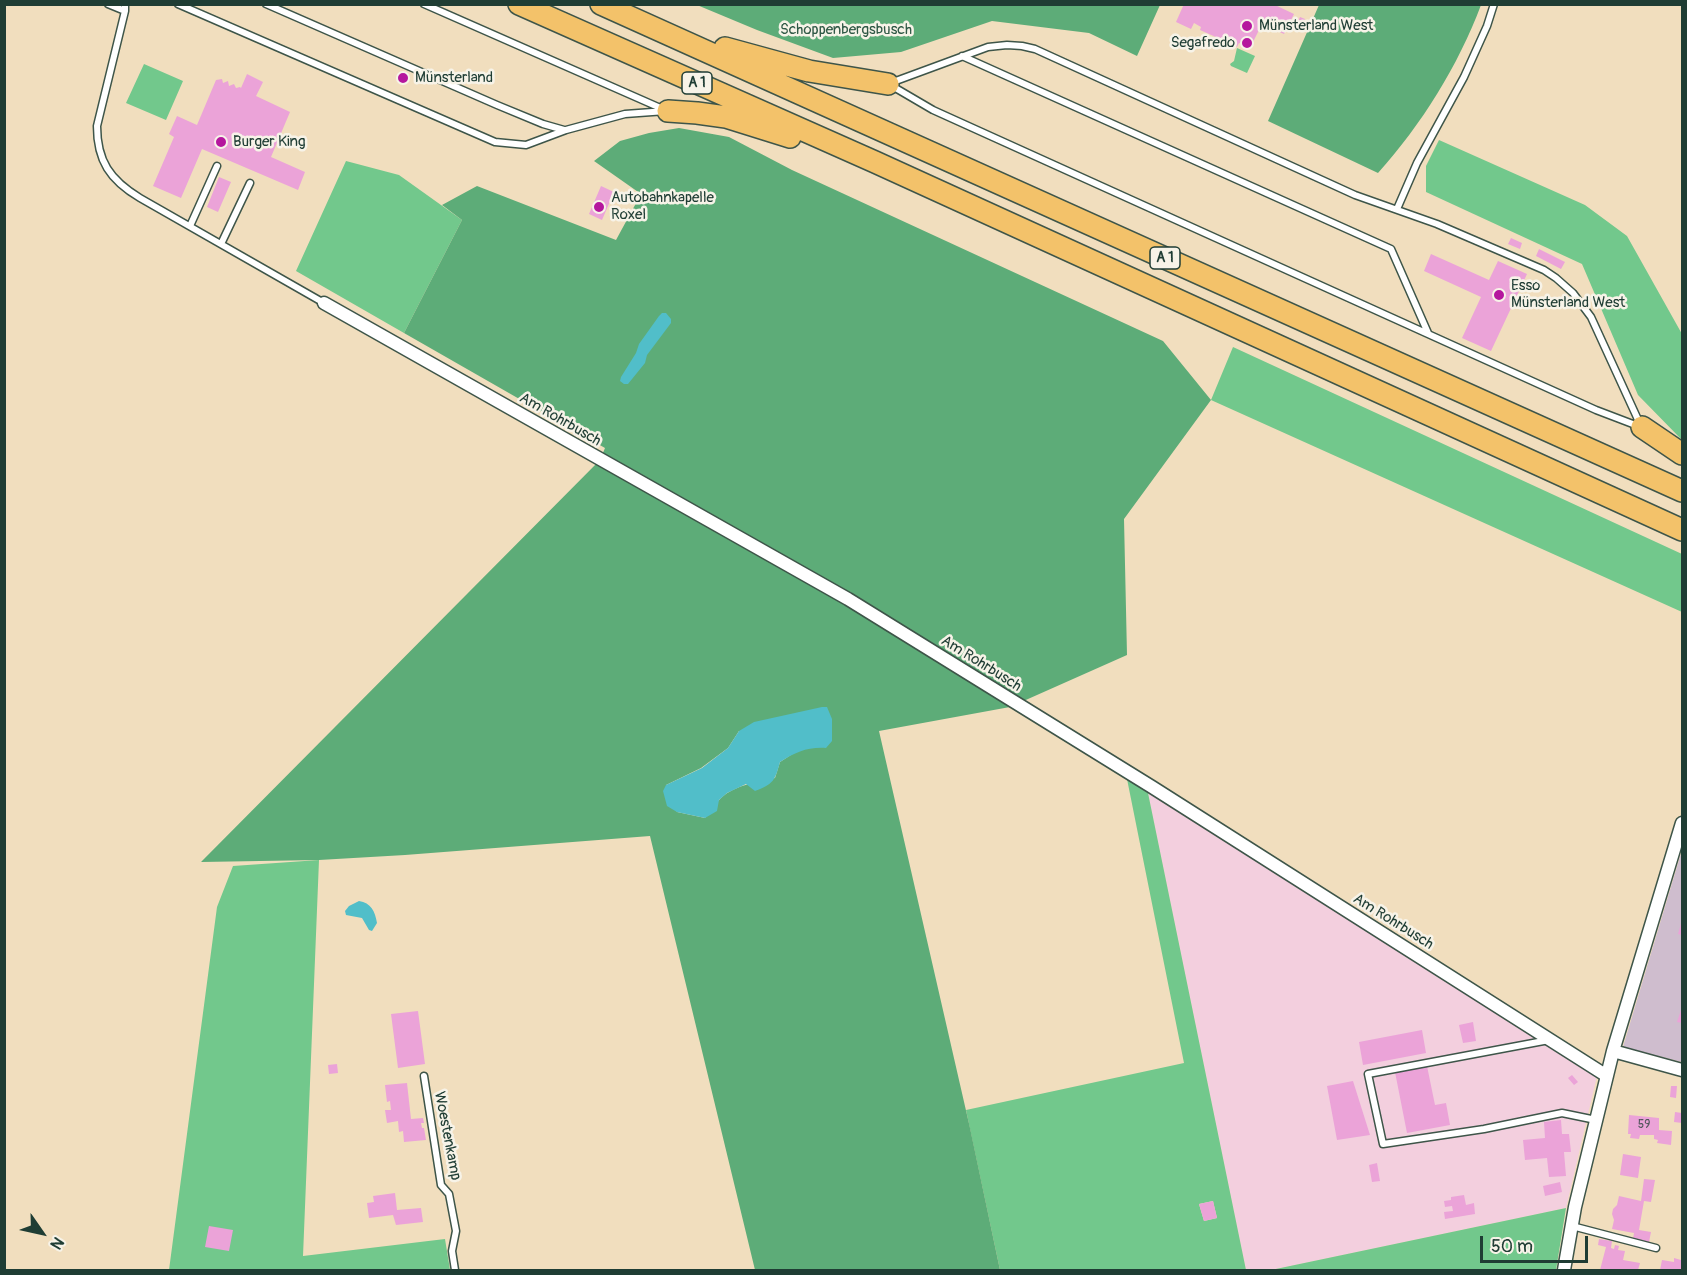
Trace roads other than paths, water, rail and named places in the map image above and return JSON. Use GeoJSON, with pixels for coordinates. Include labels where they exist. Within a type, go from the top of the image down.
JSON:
{"type":"FeatureCollection","features":[{"type":"Feature","properties":{"kind":"highway","name":"A 1"},"geometry":{"type":"LineString","coordinates":[[519,4],[875,162],[1683,530]]}},
{"type":"Feature","properties":{"kind":"highway","name":"A 1"},"geometry":{"type":"LineString","coordinates":[[601,4],[1683,491]]}},
{"type":"Feature","properties":{"kind":"highway"},"geometry":{"type":"LineString","coordinates":[[648,25],[783,65],[888,84]]}},
{"type":"Feature","properties":{"kind":"highway"},"geometry":{"type":"LineString","coordinates":[[668,111],[726,117],[875,162]]}},
{"type":"Feature","properties":{"kind":"highway"},"geometry":{"type":"LineString","coordinates":[[1642,428],[1683,453]]}},
{"type":"Feature","properties":{"kind":"street","name":"Am Rohrbusch"},"geometry":{"type":"LineString","coordinates":[[324,303],[848,599],[1152,787],[1607,1076]]}},
{"type":"Feature","properties":{"kind":"street"},"geometry":{"type":"LineString","coordinates":[[1564,1270],[1575,1208],[1613,1051],[1683,823]]}},
{"type":"Feature","properties":{"kind":"street"},"geometry":{"type":"LineString","coordinates":[[1613,1051],[1683,1070]]}},
{"type":"Feature","properties":{"kind":"lane"},"geometry":{"type":"LineString","coordinates":[[108,4],[125,8],[97,126],[97,144],[112,176],[124,188],[324,303]]}},
{"type":"Feature","properties":{"kind":"lane"},"geometry":{"type":"LineString","coordinates":[[178,4],[495,142],[526,145],[566,130],[625,114],[668,111]]}},
{"type":"Feature","properties":{"kind":"lane"},"geometry":{"type":"LineString","coordinates":[[266,4],[507,109],[543,124],[566,130]]}},
{"type":"Feature","properties":{"kind":"lane"},"geometry":{"type":"LineString","coordinates":[[424,4],[668,111]]}},
{"type":"Feature","properties":{"kind":"lane"},"geometry":{"type":"LineString","coordinates":[[1397,209],[1417,163],[1464,77],[1494,4]]}},
{"type":"Feature","properties":{"kind":"lane"},"geometry":{"type":"LineString","coordinates":[[888,84],[988,47],[1007,45],[1035,49],[1355,195],[1437,224],[1544,270],[1564,284],[1591,317],[1642,428]]}},
{"type":"Feature","properties":{"kind":"lane"},"geometry":{"type":"LineString","coordinates":[[962,56],[1391,249],[1429,333]]}},
{"type":"Feature","properties":{"kind":"lane"},"geometry":{"type":"LineString","coordinates":[[888,84],[933,110],[1596,410],[1642,428]]}},
{"type":"Feature","properties":{"kind":"lane"},"geometry":{"type":"LineString","coordinates":[[190,226],[217,166]]}},
{"type":"Feature","properties":{"kind":"lane"},"geometry":{"type":"LineString","coordinates":[[221,243],[250,183]]}},
{"type":"Feature","properties":{"kind":"lane"},"geometry":{"type":"LineString","coordinates":[[1550,1040],[1368,1074],[1383,1144],[1484,1129],[1562,1113],[1596,1120]]}},
{"type":"Feature","properties":{"kind":"lane","name":"Woestenkamp"},"geometry":{"type":"LineString","coordinates":[[424,1076],[441,1185],[448,1194],[456,1231],[452,1251],[455,1270]]}},
{"type":"Feature","properties":{"kind":"lane"},"geometry":{"type":"LineString","coordinates":[[1572,1226],[1656,1248]]}},
{"type":"Feature","properties":{"kind":"water"},"geometry":{"type":"Polygon","coordinates":[[[662,313],[666,313],[671,323],[647,355],[645,363],[628,384],[624,384],[620,381],[621,377],[639,344],[662,313]]]}},
{"type":"Feature","properties":{"kind":"water"},"geometry":{"type":"Polygon","coordinates":[[[827,707],[832,719],[832,741],[826,748],[807,749],[786,758],[780,762],[775,777],[766,786],[755,791],[746,784],[727,793],[719,800],[717,811],[705,818],[677,812],[667,806],[663,791],[666,785],[702,768],[728,748],[739,731],[754,722],[827,707]]]}},
{"type":"Feature","properties":{"kind":"water"},"geometry":{"type":"Polygon","coordinates":[[[359,901],[367,904],[374,911],[377,923],[372,931],[362,918],[346,915],[345,911],[349,906],[359,901]]]}},
{"type":"Feature","properties":{"kind":"place","name":"Münsterland West"},"geometry":{"type":"Point","coordinates":[1247,26]}},
{"type":"Feature","properties":{"kind":"place","name":"Segafredo"},"geometry":{"type":"Point","coordinates":[1247,43]}},
{"type":"Feature","properties":{"kind":"place","name":"Münsterland"},"geometry":{"type":"Point","coordinates":[403,78]}},
{"type":"Feature","properties":{"kind":"place","name":"Burger King"},"geometry":{"type":"Point","coordinates":[221,142]}},
{"type":"Feature","properties":{"kind":"place","name":"Autobahnkapelle Roxel"},"geometry":{"type":"Point","coordinates":[599,207]}},
{"type":"Feature","properties":{"kind":"place","name":"Esso Münsterland West"},"geometry":{"type":"Point","coordinates":[1499,295]}},
{"type":"Feature","properties":{"kind":"park label","name":"Schoppenbergsbusch"},"geometry":{"type":"Point","coordinates":[846,30]}}]}
